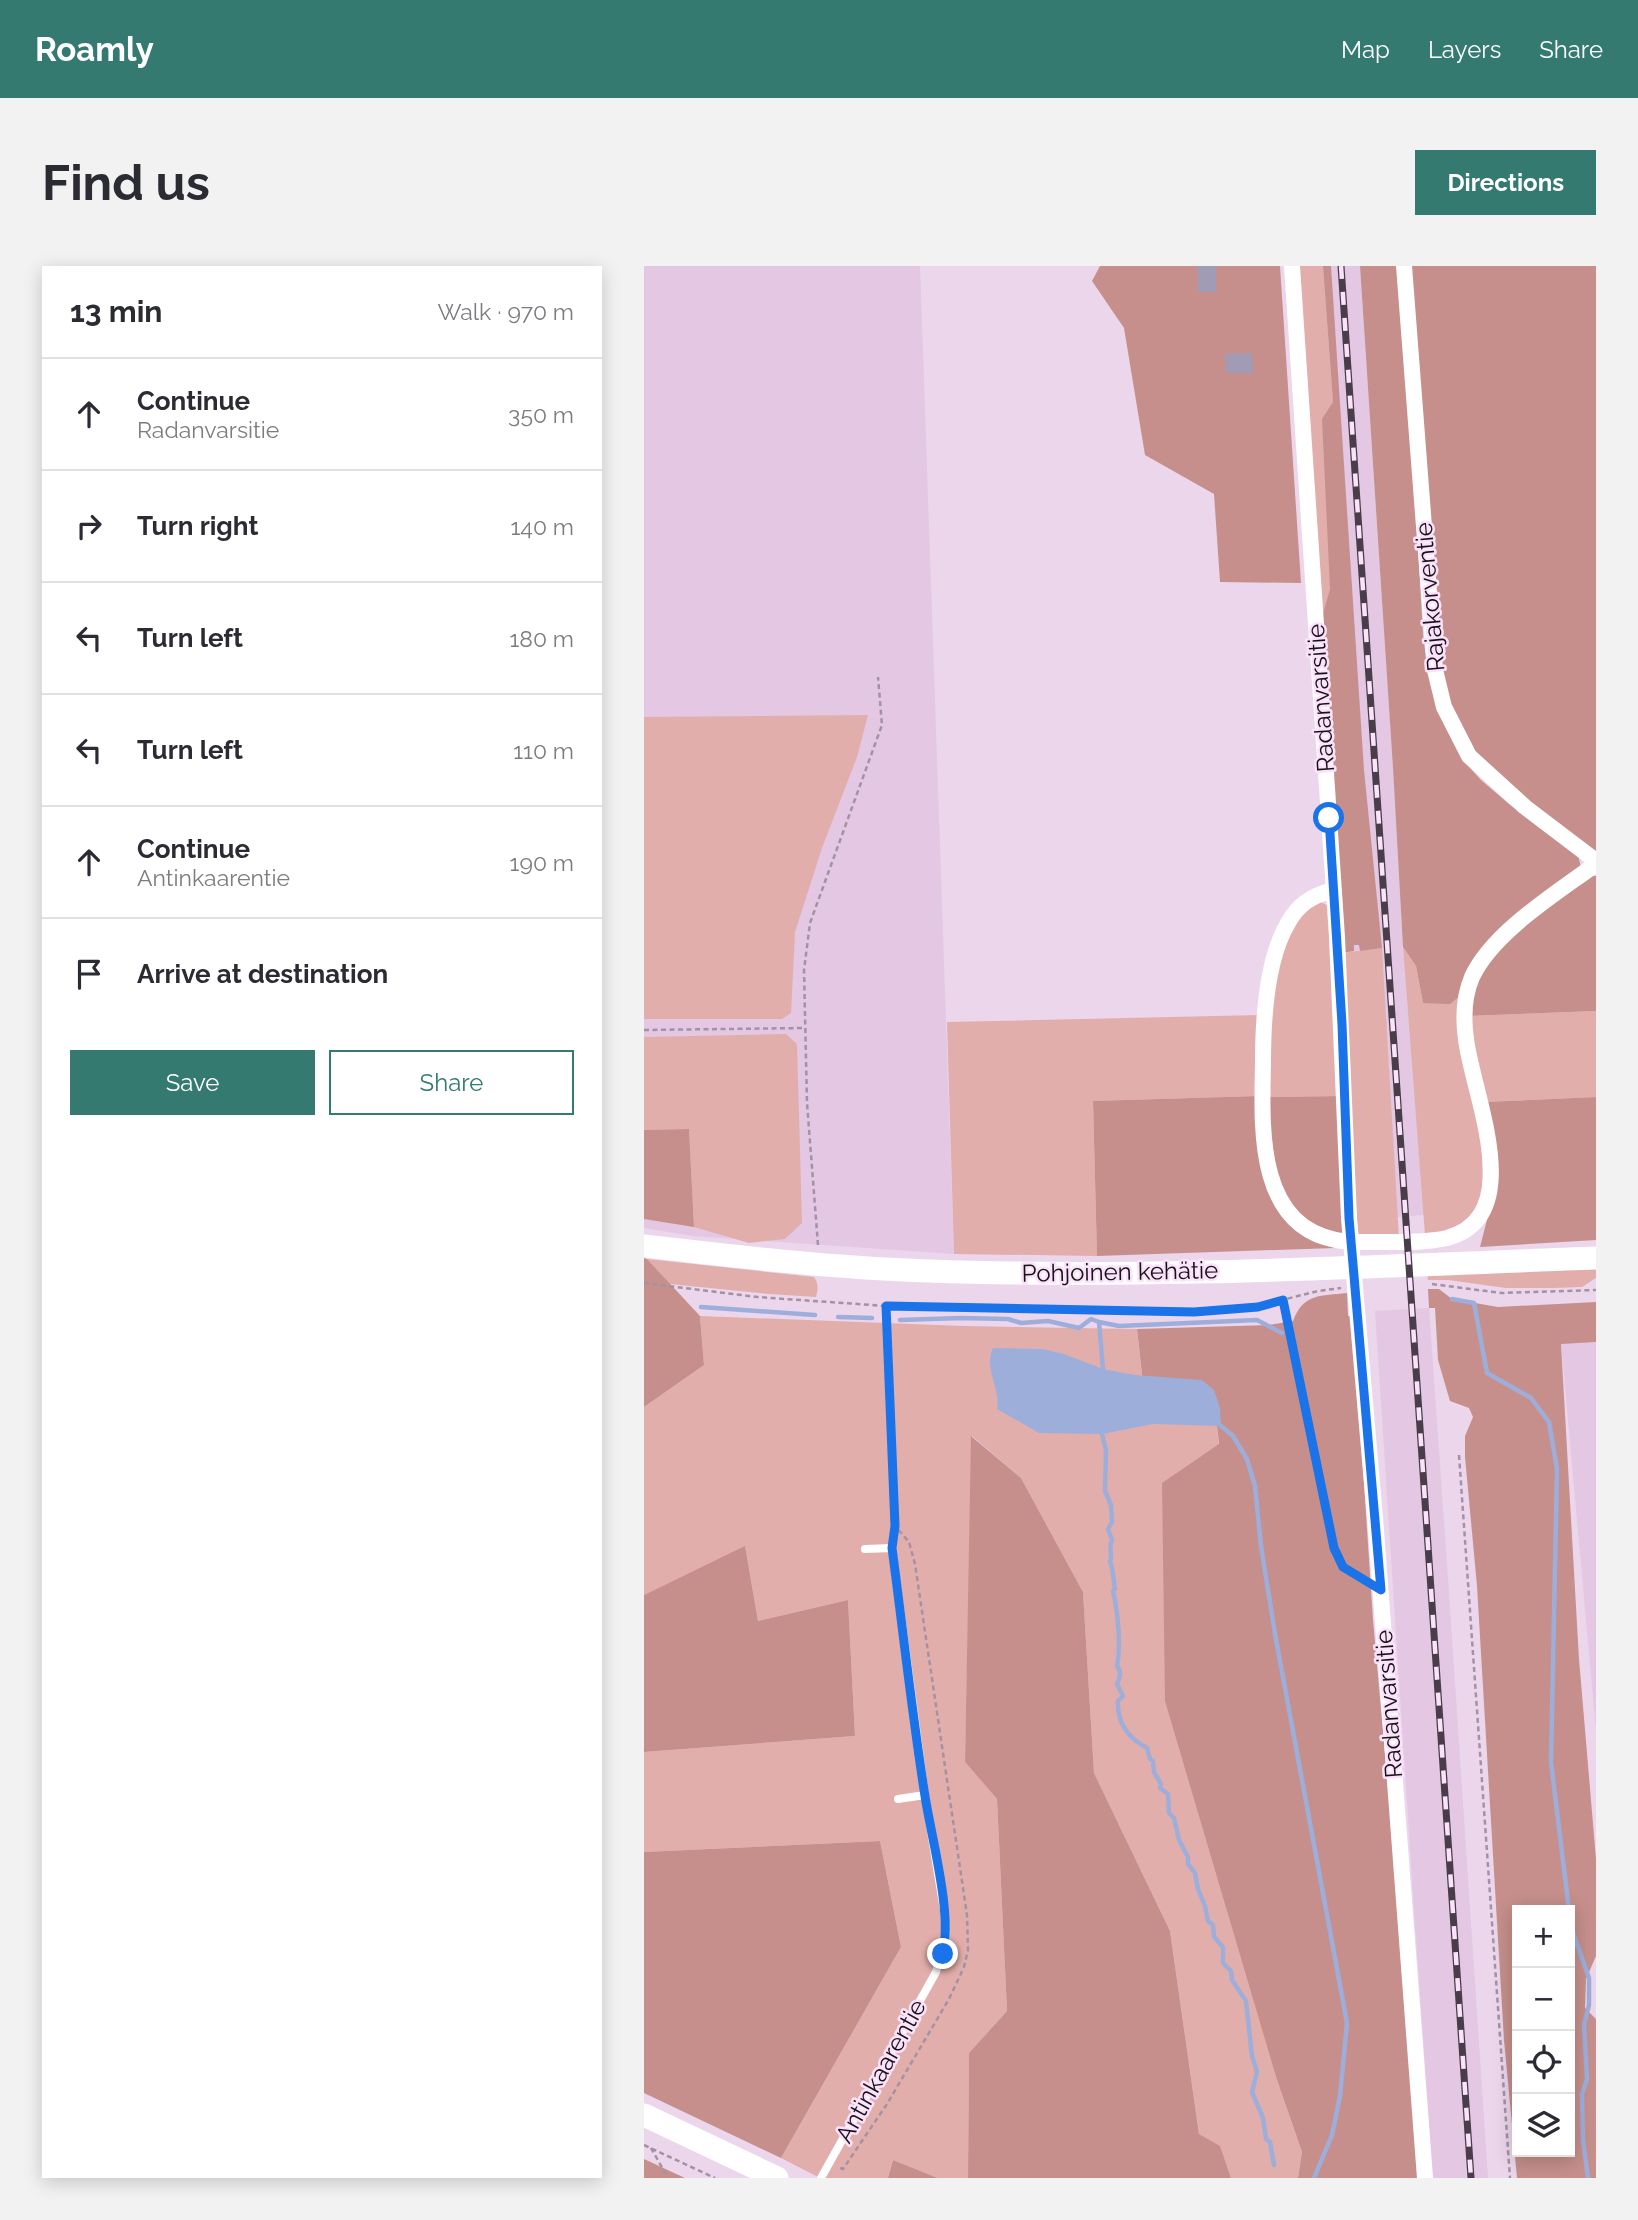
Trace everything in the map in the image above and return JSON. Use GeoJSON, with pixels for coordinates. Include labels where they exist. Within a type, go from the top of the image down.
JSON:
{"type":"FeatureCollection","features":[{"type":"Feature","properties":{"kind":"main road","name":"Pohjoinen kehätie"},"geometry":{"type":"LineString","coordinates":[[644,1246],[820,1265],[1037,1274],[1289,1269],[1596,1258]]}},
{"type":"Feature","properties":{"kind":"main road"},"geometry":{"type":"LineString","coordinates":[[644,2115],[777,2178]]}},
{"type":"Feature","properties":{"kind":"street","name":"Radanvarsitie"},"geometry":{"type":"LineString","coordinates":[[1292,266],[1342,1024],[1349,1218],[1381,1590],[1425,2178]]}},
{"type":"Feature","properties":{"kind":"street","name":"Rajakorventie"},"geometry":{"type":"LineString","coordinates":[[1333,890],[1313,896],[1298,908],[1276,951],[1269,981],[1262,1096],[1266,1156],[1277,1198],[1300,1224],[1334,1240],[1425,1241],[1454,1235],[1469,1227],[1484,1211],[1491,1172],[1490,1148],[1466,1040],[1465,998],[1472,978],[1483,957],[1521,920],[1596,862],[1525,807],[1469,757],[1444,707],[1435,670],[1404,266]]}},
{"type":"Feature","properties":{"kind":"lane"},"geometry":{"type":"LineString","coordinates":[[865,1549],[892,1548]]}},
{"type":"Feature","properties":{"kind":"lane","name":"Antinkaarentie"},"geometry":{"type":"LineString","coordinates":[[821,2178],[936,1972],[947,1937],[892,1548]]}},
{"type":"Feature","properties":{"kind":"lane"},"geometry":{"type":"LineString","coordinates":[[898,1799],[925,1795]]}},
{"type":"Feature","properties":{"kind":"path"},"geometry":{"type":"LineString","coordinates":[[820,1265],[807,1103],[804,970],[810,923],[882,725],[878,677]]}},
{"type":"Feature","properties":{"kind":"path"},"geometry":{"type":"LineString","coordinates":[[644,1030],[806,1028]]}},
{"type":"Feature","properties":{"kind":"path"},"geometry":{"type":"LineString","coordinates":[[644,1283],[757,1297],[886,1306],[1194,1312],[1258,1307],[1346,1288]]}},
{"type":"Feature","properties":{"kind":"path"},"geometry":{"type":"LineString","coordinates":[[1428,1284],[1502,1293],[1596,1290]]}},
{"type":"Feature","properties":{"kind":"path"},"geometry":{"type":"LineString","coordinates":[[1283,1300],[1334,1548],[1343,1567],[1381,1590]]}},
{"type":"Feature","properties":{"kind":"path"},"geometry":{"type":"LineString","coordinates":[[886,1306],[895,1526],[892,1548]]}},
{"type":"Feature","properties":{"kind":"path"},"geometry":{"type":"LineString","coordinates":[[1459,1455],[1510,2178]]}},
{"type":"Feature","properties":{"kind":"path"},"geometry":{"type":"LineString","coordinates":[[644,2145],[715,2178]]}},
{"type":"Feature","properties":{"kind":"path"},"geometry":{"type":"LineString","coordinates":[[652,2148],[668,2178]]}},
{"type":"Feature","properties":{"kind":"shaded area"},"geometry":{"type":"Polygon","coordinates":[[[644,266],[920,266],[954,1254],[693,1236],[644,1228],[644,266]]]}},
{"type":"Feature","properties":{"kind":"shaded area"},"geometry":{"type":"Polygon","coordinates":[[[1100,266],[1280,266],[1301,583],[1220,582],[1214,494],[1145,455],[1124,328],[1092,281],[1100,266]]]}},
{"type":"Feature","properties":{"kind":"shaded area"},"geometry":{"type":"Polygon","coordinates":[[[1297,266],[1323,266],[1333,402],[1330,589],[1321,620],[1297,266]]]}},
{"type":"Feature","properties":{"kind":"shaded area"},"geometry":{"type":"Polygon","coordinates":[[[1305,266],[1360,266],[1403,947],[1424,1215],[1369,1219],[1305,266]]]}},
{"type":"Feature","properties":{"kind":"shaded area"},"geometry":{"type":"Polygon","coordinates":[[[1323,266],[1331,266],[1364,770],[1382,948],[1360,951],[1359,945],[1354,945],[1354,951],[1342,953],[1337,812],[1333,802],[1321,620],[1330,589],[1322,419],[1333,402],[1323,266]]]}},
{"type":"Feature","properties":{"kind":"shaded area"},"geometry":{"type":"Polygon","coordinates":[[[1360,266],[1402,266],[1423,634],[1428,674],[1463,760],[1509,804],[1578,854],[1581,868],[1513,922],[1461,995],[1450,1004],[1423,1003],[1416,966],[1403,947],[1360,266]]]}},
{"type":"Feature","properties":{"kind":"shaded area"},"geometry":{"type":"Polygon","coordinates":[[[1411,266],[1596,266],[1596,855],[1515,791],[1473,752],[1455,718],[1441,670],[1411,266]]]}},
{"type":"Feature","properties":{"kind":"shaded area"},"geometry":{"type":"Polygon","coordinates":[[[868,715],[857,757],[822,848],[795,932],[791,1013],[782,1019],[644,1019],[644,717],[868,715]]]}},
{"type":"Feature","properties":{"kind":"shaded area"},"geometry":{"type":"Polygon","coordinates":[[[1592,876],[1596,876],[1596,1011],[1468,1016],[1469,998],[1485,961],[1526,922],[1592,876]]]}},
{"type":"Feature","properties":{"kind":"shaded area"},"geometry":{"type":"Polygon","coordinates":[[[1319,901],[1330,907],[1341,1096],[1266,1097],[1267,1052],[1278,958],[1296,919],[1319,901]]]}},
{"type":"Feature","properties":{"kind":"shaded area"},"geometry":{"type":"Polygon","coordinates":[[[1403,947],[1416,966],[1423,1003],[1461,995],[1481,1140],[1483,1170],[1477,1210],[1461,1226],[1425,1235],[1403,947]]]}},
{"type":"Feature","properties":{"kind":"shaded area"},"geometry":{"type":"Polygon","coordinates":[[[1382,948],[1399,1238],[1358,1237],[1342,953],[1382,948]]]}},
{"type":"Feature","properties":{"kind":"shaded area"},"geometry":{"type":"Polygon","coordinates":[[[1596,1011],[1596,1097],[1484,1102],[1468,1016],[1596,1011]]]}},
{"type":"Feature","properties":{"kind":"shaded area"},"geometry":{"type":"Polygon","coordinates":[[[1259,1015],[1257,1096],[1093,1101],[1097,1256],[954,1254],[947,1022],[1259,1015]]]}},
{"type":"Feature","properties":{"kind":"shaded area"},"geometry":{"type":"Polygon","coordinates":[[[786,1034],[797,1044],[802,1223],[785,1239],[749,1243],[694,1227],[689,1129],[644,1130],[644,1037],[786,1034]]]}},
{"type":"Feature","properties":{"kind":"shaded area"},"geometry":{"type":"Polygon","coordinates":[[[1257,1096],[1263,1167],[1278,1209],[1291,1226],[1310,1239],[1335,1248],[1097,1256],[1093,1101],[1257,1096]]]}},
{"type":"Feature","properties":{"kind":"shaded area"},"geometry":{"type":"Polygon","coordinates":[[[1341,1096],[1343,1237],[1298,1217],[1278,1186],[1266,1097],[1341,1096]]]}},
{"type":"Feature","properties":{"kind":"shaded area"},"geometry":{"type":"Polygon","coordinates":[[[1596,1097],[1596,1240],[1480,1247],[1489,1212],[1484,1102],[1596,1097]]]}},
{"type":"Feature","properties":{"kind":"shaded area"},"geometry":{"type":"Polygon","coordinates":[[[689,1129],[694,1227],[644,1219],[644,1130],[689,1129]]]}},
{"type":"Feature","properties":{"kind":"shaded area"},"geometry":{"type":"Polygon","coordinates":[[[644,1258],[700,1316],[704,1365],[644,1407],[644,1258]]]}},
{"type":"Feature","properties":{"kind":"shaded area"},"geometry":{"type":"Polygon","coordinates":[[[647,1259],[814,1277],[817,1284],[816,1297],[670,1284],[647,1259]]]}},
{"type":"Feature","properties":{"kind":"shaded area"},"geometry":{"type":"Polygon","coordinates":[[[1596,1267],[1596,1278],[1582,1287],[1554,1288],[1506,1288],[1428,1280],[1427,1272],[1596,1267]]]}},
{"type":"Feature","properties":{"kind":"shaded area"},"geometry":{"type":"Polygon","coordinates":[[[1428,1289],[1439,1289],[1452,1299],[1498,1307],[1596,1302],[1596,1342],[1561,1344],[1579,1659],[1596,1859],[1596,1956],[1586,1979],[1585,2008],[1596,2019],[1596,2178],[1517,2178],[1515,2157],[1575,2157],[1575,1905],[1512,1905],[1512,2125],[1504,2040],[1477,1586],[1465,1457],[1465,1436],[1473,1417],[1469,1408],[1450,1401],[1438,1360],[1435,1308],[1429,1308],[1428,1289]]]}},
{"type":"Feature","properties":{"kind":"shaded area"},"geometry":{"type":"Polygon","coordinates":[[[1347,1293],[1348,1316],[1353,1316],[1373,1620],[1421,2178],[1298,2178],[1302,2152],[1277,2080],[1165,1701],[1162,1483],[1219,1444],[1216,1416],[1143,1383],[1137,1329],[1269,1325],[1293,1321],[1302,1305],[1308,1301],[1321,1296],[1347,1293]]]}},
{"type":"Feature","properties":{"kind":"shaded area"},"geometry":{"type":"Polygon","coordinates":[[[1429,1308],[1488,2178],[1433,2178],[1414,1910],[1375,1311],[1429,1308]]]}},
{"type":"Feature","properties":{"kind":"shaded area"},"geometry":{"type":"Polygon","coordinates":[[[700,1316],[964,1326],[1137,1329],[1143,1384],[1216,1415],[1277,2080],[1302,2152],[1298,2178],[1231,2178],[1220,2147],[1199,2134],[1170,1931],[1094,1773],[1083,1592],[1021,1478],[972,1436],[965,1762],[997,1799],[1007,2011],[969,2053],[968,2178],[938,2178],[893,2160],[888,2178],[820,2178],[781,2158],[901,1947],[880,1841],[644,1852],[644,1752],[855,1736],[848,1600],[758,1621],[745,1547],[644,1595],[644,1407],[704,1365],[700,1316]]]}},
{"type":"Feature","properties":{"kind":"shaded area"},"geometry":{"type":"Polygon","coordinates":[[[1596,1342],[1596,1730],[1561,1343],[1596,1342]]]}},
{"type":"Feature","properties":{"kind":"shaded area"},"geometry":{"type":"Polygon","coordinates":[[[971,1436],[1021,1478],[1083,1592],[1094,1773],[1170,1931],[1199,2134],[1220,2146],[1231,2178],[968,2178],[969,2053],[1007,2011],[997,1799],[965,1762],[971,1436]]]}},
{"type":"Feature","properties":{"kind":"shaded area"},"geometry":{"type":"Polygon","coordinates":[[[745,1546],[758,1621],[848,1600],[855,1736],[644,1752],[644,1595],[745,1546]]]}},
{"type":"Feature","properties":{"kind":"shaded area"},"geometry":{"type":"Polygon","coordinates":[[[880,1841],[901,1947],[781,2158],[644,2093],[644,1852],[880,1841]]]}},
{"type":"Feature","properties":{"kind":"shaded area"},"geometry":{"type":"Polygon","coordinates":[[[644,2159],[685,2178],[644,2178],[644,2159]]]}},
{"type":"Feature","properties":{"kind":"shaded area"},"geometry":{"type":"Polygon","coordinates":[[[893,2160],[938,2178],[888,2178],[893,2160]]]}},
{"type":"Feature","properties":{"kind":"water"},"geometry":{"type":"Polygon","coordinates":[[[993,1348],[1043,1349],[1103,1369],[1135,1375],[1202,1380],[1214,1390],[1220,1408],[1221,1426],[1153,1424],[1102,1434],[1039,1433],[997,1409],[997,1394],[990,1363],[993,1348]]]}},
{"type":"Feature","properties":{"kind":"building"},"geometry":{"type":"Polygon","coordinates":[[[1197,266],[1216,266],[1216,292],[1198,292],[1197,266]]]}},
{"type":"Feature","properties":{"kind":"building"},"geometry":{"type":"Polygon","coordinates":[[[1252,353],[1253,373],[1226,373],[1225,354],[1252,353]]]}},
{"type":"Feature","properties":{"kind":"waterway"},"geometry":{"type":"LineString","coordinates":[[1452,1299],[1474,1303],[1487,1373],[1531,1398],[1549,1422],[1557,1469],[1551,1762],[1568,1905]]}},
{"type":"Feature","properties":{"kind":"waterway"},"geometry":{"type":"LineString","coordinates":[[701,1307],[815,1315]]}},
{"type":"Feature","properties":{"kind":"waterway"},"geometry":{"type":"LineString","coordinates":[[838,1317],[872,1318]]}},
{"type":"Feature","properties":{"kind":"waterway"},"geometry":{"type":"LineString","coordinates":[[900,1320],[1008,1319],[1021,1323],[1048,1321],[1079,1328],[1091,1319],[1099,1322]]}},
{"type":"Feature","properties":{"kind":"waterway"},"geometry":{"type":"LineString","coordinates":[[1103,1369],[1099,1322],[1119,1326],[1257,1320],[1282,1333]]}},
{"type":"Feature","properties":{"kind":"waterway"},"geometry":{"type":"LineString","coordinates":[[1221,1426],[1233,1436],[1247,1459],[1255,1486],[1275,1634],[1347,2023],[1340,2096],[1332,2135],[1314,2178]]}},
{"type":"Feature","properties":{"kind":"waterway"},"geometry":{"type":"LineString","coordinates":[[1102,1434],[1106,1450],[1105,1491],[1111,1505],[1112,1522],[1108,1529],[1112,1540],[1110,1562],[1118,1629],[1117,1666],[1120,1675],[1117,1684],[1123,1696],[1118,1701],[1119,1716],[1129,1734],[1147,1748],[1153,1761],[1154,1772],[1161,1784],[1160,1788],[1168,1794],[1169,1813],[1174,1818],[1188,1864],[1195,1873],[1208,1921],[1213,1925],[1214,1937],[1223,1947],[1223,1963],[1231,1971],[1232,1980],[1246,2001],[1252,2056],[1257,2072],[1252,2092],[1263,2118],[1274,2165]]}},
{"type":"Feature","properties":{"kind":"waterway"},"geometry":{"type":"LineString","coordinates":[[1575,1938],[1589,1978],[1589,2005],[1584,2025],[1587,2079],[1582,2094],[1583,2140],[1588,2178]]}},
{"type":"Feature","properties":{"kind":"railway"},"geometry":{"type":"LineString","coordinates":[[1341,266],[1471,2178]]}},
{"type":"Feature","properties":{"kind":"route"},"geometry":{"type":"LineString","coordinates":[[943,1954],[947,1937],[944,1910],[925,1795],[892,1548],[895,1526],[886,1306],[1194,1312],[1258,1307],[1283,1300],[1334,1548],[1343,1567],[1381,1590],[1349,1218],[1342,1024],[1329,818]]}}]}
